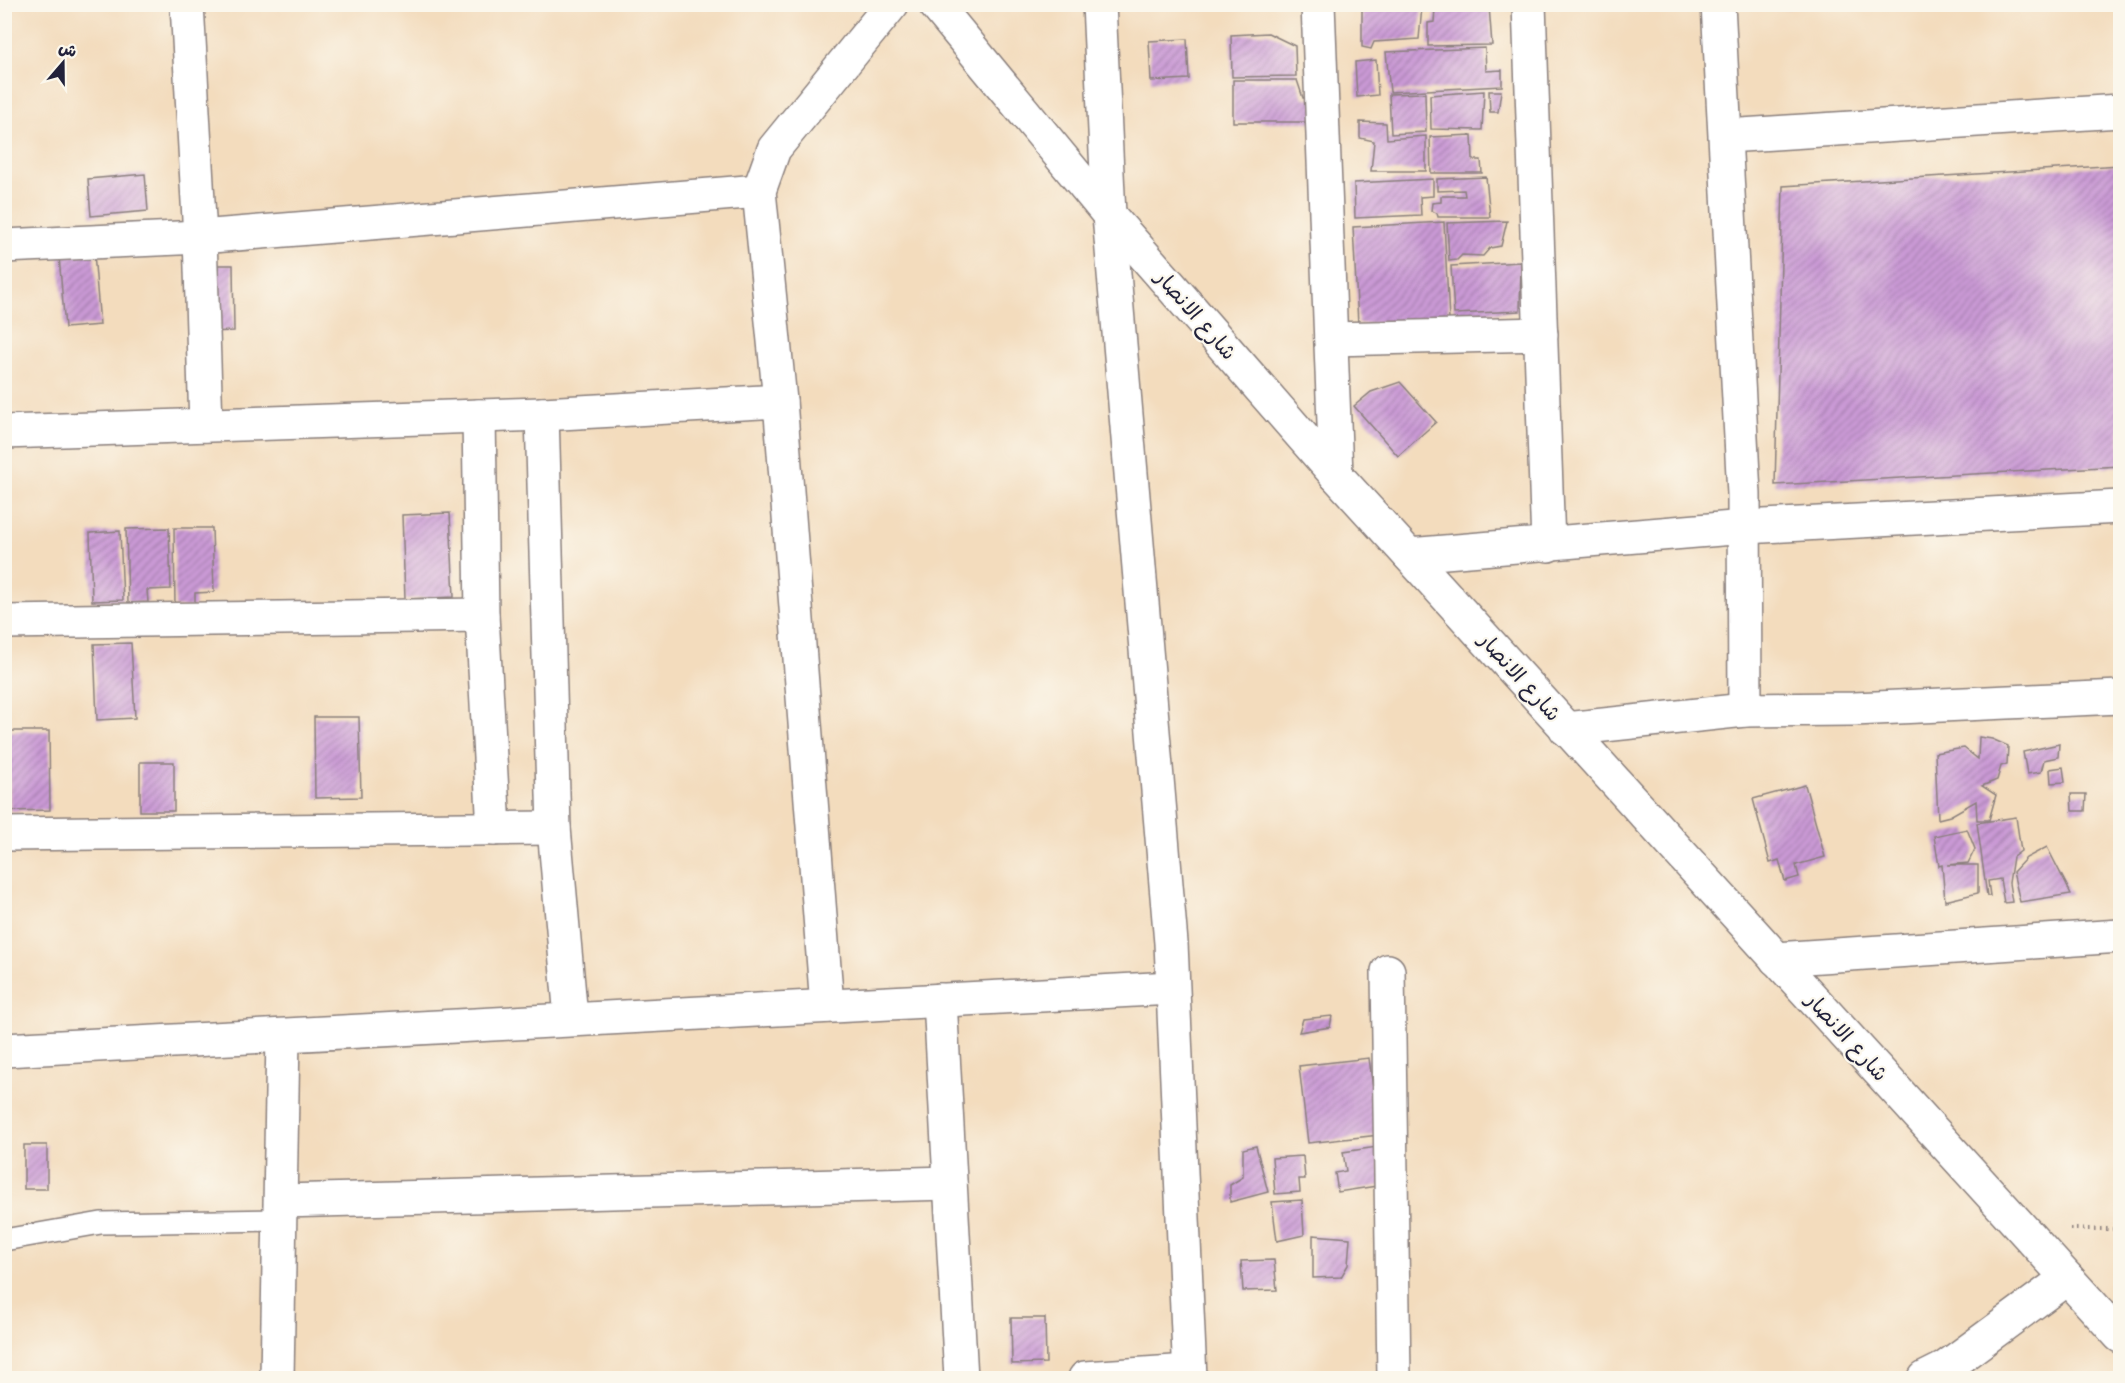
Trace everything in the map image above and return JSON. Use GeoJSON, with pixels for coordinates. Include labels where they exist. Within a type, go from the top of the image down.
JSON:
{"type":"FeatureCollection","features":[{"type":"Feature","properties":{"kind":"street"},"geometry":{"type":"LineString","coordinates":[[188,4],[201,237],[206,425]]}},
{"type":"Feature","properties":{"kind":"street"},"geometry":{"type":"LineString","coordinates":[[827,1006],[780,401],[759,191],[774,149],[891,4]]}},
{"type":"Feature","properties":{"kind":"street","name":"شارع الانصار"},"geometry":{"type":"LineString","coordinates":[[935,4],[1109,215],[1336,475],[2121,1336]]}},
{"type":"Feature","properties":{"kind":"street"},"geometry":{"type":"LineString","coordinates":[[1085,1378],[1190,1375],[1171,943],[1109,215],[1099,4]]}},
{"type":"Feature","properties":{"kind":"street"},"geometry":{"type":"LineString","coordinates":[[1318,4],[1336,475]]}},
{"type":"Feature","properties":{"kind":"street"},"geometry":{"type":"LineString","coordinates":[[1529,4],[1548,545]]}},
{"type":"Feature","properties":{"kind":"street"},"geometry":{"type":"LineString","coordinates":[[1718,4],[1745,527],[1745,710]]}},
{"type":"Feature","properties":{"kind":"street"},"geometry":{"type":"LineString","coordinates":[[1726,136],[2121,111]]}},
{"type":"Feature","properties":{"kind":"street"},"geometry":{"type":"LineString","coordinates":[[4,246],[201,237],[759,191]]}},
{"type":"Feature","properties":{"kind":"street"},"geometry":{"type":"LineString","coordinates":[[1331,339],[1541,334]]}},
{"type":"Feature","properties":{"kind":"street"},"geometry":{"type":"LineString","coordinates":[[4,432],[542,414],[780,401]]}},
{"type":"Feature","properties":{"kind":"street"},"geometry":{"type":"LineString","coordinates":[[542,414],[554,828],[571,1018]]}},
{"type":"Feature","properties":{"kind":"street"},"geometry":{"type":"LineString","coordinates":[[479,416],[482,615],[494,828]]}},
{"type":"Feature","properties":{"kind":"street"},"geometry":{"type":"LineString","coordinates":[[1409,555],[1745,527],[2121,507]]}},
{"type":"Feature","properties":{"kind":"street"},"geometry":{"type":"LineString","coordinates":[[4,622],[482,615]]}},
{"type":"Feature","properties":{"kind":"street"},"geometry":{"type":"LineString","coordinates":[[1566,729],[1745,710],[1854,709],[2121,697]]}},
{"type":"Feature","properties":{"kind":"street"},"geometry":{"type":"LineString","coordinates":[[4,834],[554,828]]}},
{"type":"Feature","properties":{"kind":"street"},"geometry":{"type":"LineString","coordinates":[[1776,959],[2121,936]]}},
{"type":"Feature","properties":{"kind":"street"},"geometry":{"type":"LineString","coordinates":[[1388,971],[1394,1378]]}},
{"type":"Feature","properties":{"kind":"street"},"geometry":{"type":"LineString","coordinates":[[4,1050],[571,1018],[1172,988]]}},
{"type":"Feature","properties":{"kind":"street"},"geometry":{"type":"LineString","coordinates":[[940,1000],[962,1378]]}},
{"type":"Feature","properties":{"kind":"street"},"geometry":{"type":"LineString","coordinates":[[277,1378],[282,1211],[283,1036]]}},
{"type":"Feature","properties":{"kind":"street"},"geometry":{"type":"LineString","coordinates":[[282,1211],[950,1183]]}},
{"type":"Feature","properties":{"kind":"street"},"geometry":{"type":"LineString","coordinates":[[1925,1378],[1945,1368],[2067,1278]]}},
{"type":"Feature","properties":{"kind":"lane"},"geometry":{"type":"LineString","coordinates":[[4,1240],[101,1223],[282,1211]]}},
{"type":"Feature","properties":{"kind":"building"},"geometry":{"type":"Polygon","coordinates":[[[1172,4],[1195,4],[1194,7],[1172,8],[1172,4]]]}},
{"type":"Feature","properties":{"kind":"building"},"geometry":{"type":"Polygon","coordinates":[[[1757,4],[1791,4],[1790,9],[1757,9],[1757,4]]]}},
{"type":"Feature","properties":{"kind":"building"},"geometry":{"type":"Polygon","coordinates":[[[1489,6],[1492,45],[1428,46],[1428,23],[1434,22],[1435,8],[1489,6]]]}},
{"type":"Feature","properties":{"kind":"building"},"geometry":{"type":"Polygon","coordinates":[[[1422,7],[1419,39],[1374,42],[1371,49],[1362,47],[1362,9],[1422,7]]]}},
{"type":"Feature","properties":{"kind":"building"},"geometry":{"type":"Polygon","coordinates":[[[1268,33],[1295,46],[1296,76],[1232,77],[1231,35],[1268,33]]]}},
{"type":"Feature","properties":{"kind":"building"},"geometry":{"type":"Polygon","coordinates":[[[1187,39],[1189,79],[1151,81],[1149,41],[1187,39]]]}},
{"type":"Feature","properties":{"kind":"building"},"geometry":{"type":"Polygon","coordinates":[[[1485,48],[1486,71],[1502,70],[1502,86],[1390,92],[1386,52],[1485,48]]]}},
{"type":"Feature","properties":{"kind":"building"},"geometry":{"type":"Polygon","coordinates":[[[1376,60],[1378,95],[1357,97],[1355,62],[1376,60]]]}},
{"type":"Feature","properties":{"kind":"building"},"geometry":{"type":"Polygon","coordinates":[[[1233,80],[1297,80],[1303,98],[1314,98],[1315,122],[1233,122],[1233,80]]]}},
{"type":"Feature","properties":{"kind":"building"},"geometry":{"type":"Polygon","coordinates":[[[1484,91],[1482,130],[1431,129],[1430,95],[1484,91]]]}},
{"type":"Feature","properties":{"kind":"building"},"geometry":{"type":"Polygon","coordinates":[[[1489,91],[1501,91],[1498,112],[1490,112],[1489,91]]]}},
{"type":"Feature","properties":{"kind":"building"},"geometry":{"type":"Polygon","coordinates":[[[1425,93],[1426,132],[1391,134],[1389,94],[1425,93]]]}},
{"type":"Feature","properties":{"kind":"building"},"geometry":{"type":"Polygon","coordinates":[[[1360,122],[1386,123],[1387,139],[1426,136],[1426,171],[1371,171],[1374,141],[1360,138],[1360,122]]]}},
{"type":"Feature","properties":{"kind":"building"},"geometry":{"type":"Polygon","coordinates":[[[1472,135],[1473,160],[1481,160],[1482,173],[1431,173],[1430,137],[1472,135]]]}},
{"type":"Feature","properties":{"kind":"building"},"geometry":{"type":"Polygon","coordinates":[[[2120,165],[2120,466],[1775,485],[1783,186],[2120,165]]]}},
{"type":"Feature","properties":{"kind":"building"},"geometry":{"type":"Polygon","coordinates":[[[145,174],[148,211],[91,216],[88,179],[145,174]]]}},
{"type":"Feature","properties":{"kind":"building"},"geometry":{"type":"Polygon","coordinates":[[[1486,177],[1490,217],[1438,217],[1437,213],[1431,211],[1432,203],[1441,202],[1441,196],[1465,196],[1464,190],[1437,191],[1437,179],[1486,177]]]}},
{"type":"Feature","properties":{"kind":"building"},"geometry":{"type":"Polygon","coordinates":[[[1433,179],[1433,196],[1420,197],[1421,215],[1355,218],[1354,183],[1433,179]]]}},
{"type":"Feature","properties":{"kind":"building"},"geometry":{"type":"Polygon","coordinates":[[[1507,221],[1501,246],[1490,248],[1483,256],[1462,255],[1457,260],[1449,261],[1447,223],[1507,221]]]}},
{"type":"Feature","properties":{"kind":"building"},"geometry":{"type":"Polygon","coordinates":[[[1444,222],[1449,320],[1358,324],[1353,227],[1444,222]]]}},
{"type":"Feature","properties":{"kind":"building"},"geometry":{"type":"Polygon","coordinates":[[[94,253],[100,325],[65,328],[59,256],[94,253]]]}},
{"type":"Feature","properties":{"kind":"building"},"geometry":{"type":"Polygon","coordinates":[[[1521,262],[1520,311],[1454,314],[1451,266],[1521,262]]]}},
{"type":"Feature","properties":{"kind":"building"},"geometry":{"type":"Polygon","coordinates":[[[204,265],[233,265],[234,331],[206,332],[204,265]]]}},
{"type":"Feature","properties":{"kind":"building"},"geometry":{"type":"Polygon","coordinates":[[[1400,382],[1436,422],[1398,456],[1354,406],[1371,392],[1400,382]]]}},
{"type":"Feature","properties":{"kind":"building"},"geometry":{"type":"Polygon","coordinates":[[[450,513],[454,597],[405,599],[402,515],[450,513]]]}},
{"type":"Feature","properties":{"kind":"building"},"geometry":{"type":"Polygon","coordinates":[[[169,528],[171,589],[147,590],[148,602],[128,603],[126,529],[169,528]]]}},
{"type":"Feature","properties":{"kind":"building"},"geometry":{"type":"Polygon","coordinates":[[[174,528],[212,528],[214,592],[195,593],[195,607],[175,607],[174,528]]]}},
{"type":"Feature","properties":{"kind":"building"},"geometry":{"type":"Polygon","coordinates":[[[120,531],[123,600],[92,601],[90,533],[120,531]]]}},
{"type":"Feature","properties":{"kind":"building"},"geometry":{"type":"Polygon","coordinates":[[[131,643],[135,718],[97,720],[94,644],[131,643]]]}},
{"type":"Feature","properties":{"kind":"building"},"geometry":{"type":"Polygon","coordinates":[[[314,717],[359,717],[361,797],[315,798],[314,717]]]}},
{"type":"Feature","properties":{"kind":"building"},"geometry":{"type":"Polygon","coordinates":[[[8,731],[49,731],[50,810],[10,811],[8,731]]]}},
{"type":"Feature","properties":{"kind":"building"},"geometry":{"type":"Polygon","coordinates":[[[1979,737],[1992,739],[2008,746],[2007,764],[2001,766],[1997,780],[1982,786],[1996,795],[1989,820],[1977,820],[1976,801],[1950,816],[1938,819],[1935,753],[1964,748],[1978,759],[1979,737]]]}},
{"type":"Feature","properties":{"kind":"building"},"geometry":{"type":"Polygon","coordinates":[[[2059,744],[2058,757],[2044,760],[2041,772],[2027,774],[2023,752],[2059,744]]]}},
{"type":"Feature","properties":{"kind":"building"},"geometry":{"type":"Polygon","coordinates":[[[140,762],[174,762],[174,811],[140,811],[140,762]]]}},
{"type":"Feature","properties":{"kind":"building"},"geometry":{"type":"Polygon","coordinates":[[[2063,767],[2065,782],[2051,783],[2050,769],[2063,767]]]}},
{"type":"Feature","properties":{"kind":"building"},"geometry":{"type":"Polygon","coordinates":[[[1805,785],[1825,857],[1796,865],[1799,877],[1785,881],[1779,860],[1770,863],[1753,799],[1805,785]]]}},
{"type":"Feature","properties":{"kind":"building"},"geometry":{"type":"Polygon","coordinates":[[[2071,794],[2086,794],[2085,811],[2072,811],[2071,794]]]}},
{"type":"Feature","properties":{"kind":"building"},"geometry":{"type":"Polygon","coordinates":[[[2016,817],[2021,851],[2013,857],[2009,883],[2012,902],[2004,903],[2000,879],[1988,881],[1990,896],[1987,896],[1977,823],[2016,817]]]}},
{"type":"Feature","properties":{"kind":"building"},"geometry":{"type":"Polygon","coordinates":[[[1967,829],[1975,849],[1968,863],[1947,865],[1978,865],[1978,893],[1945,901],[1942,865],[1939,866],[1934,836],[1967,829]]]}},
{"type":"Feature","properties":{"kind":"building"},"geometry":{"type":"Polygon","coordinates":[[[2047,847],[2071,894],[2020,902],[2013,872],[2026,858],[2047,847]]]}},
{"type":"Feature","properties":{"kind":"building"},"geometry":{"type":"Polygon","coordinates":[[[1332,1016],[1330,1027],[1299,1032],[1303,1019],[1332,1016]]]}},
{"type":"Feature","properties":{"kind":"building"},"geometry":{"type":"Polygon","coordinates":[[[1369,1058],[1379,1135],[1308,1143],[1299,1066],[1369,1058]]]}},
{"type":"Feature","properties":{"kind":"building"},"geometry":{"type":"Polygon","coordinates":[[[24,1145],[47,1145],[47,1189],[24,1189],[24,1145]]]}},
{"type":"Feature","properties":{"kind":"building"},"geometry":{"type":"Polygon","coordinates":[[[1256,1146],[1268,1192],[1230,1202],[1230,1185],[1243,1177],[1243,1149],[1256,1146]]]}},
{"type":"Feature","properties":{"kind":"building"},"geometry":{"type":"Polygon","coordinates":[[[1377,1147],[1383,1185],[1338,1192],[1335,1173],[1346,1171],[1343,1152],[1377,1147]]]}},
{"type":"Feature","properties":{"kind":"building"},"geometry":{"type":"Polygon","coordinates":[[[1303,1156],[1305,1179],[1299,1179],[1300,1192],[1275,1194],[1272,1158],[1303,1156]]]}},
{"type":"Feature","properties":{"kind":"building"},"geometry":{"type":"Polygon","coordinates":[[[1302,1200],[1304,1235],[1277,1241],[1272,1202],[1302,1200]]]}},
{"type":"Feature","properties":{"kind":"building"},"geometry":{"type":"Polygon","coordinates":[[[1313,1235],[1350,1238],[1348,1265],[1341,1277],[1313,1278],[1313,1235]]]}},
{"type":"Feature","properties":{"kind":"building"},"geometry":{"type":"Polygon","coordinates":[[[1274,1260],[1277,1290],[1243,1291],[1241,1261],[1274,1260]]]}},
{"type":"Feature","properties":{"kind":"building"},"geometry":{"type":"Polygon","coordinates":[[[1011,1318],[1045,1318],[1046,1363],[1012,1364],[1011,1318]]]}}]}
